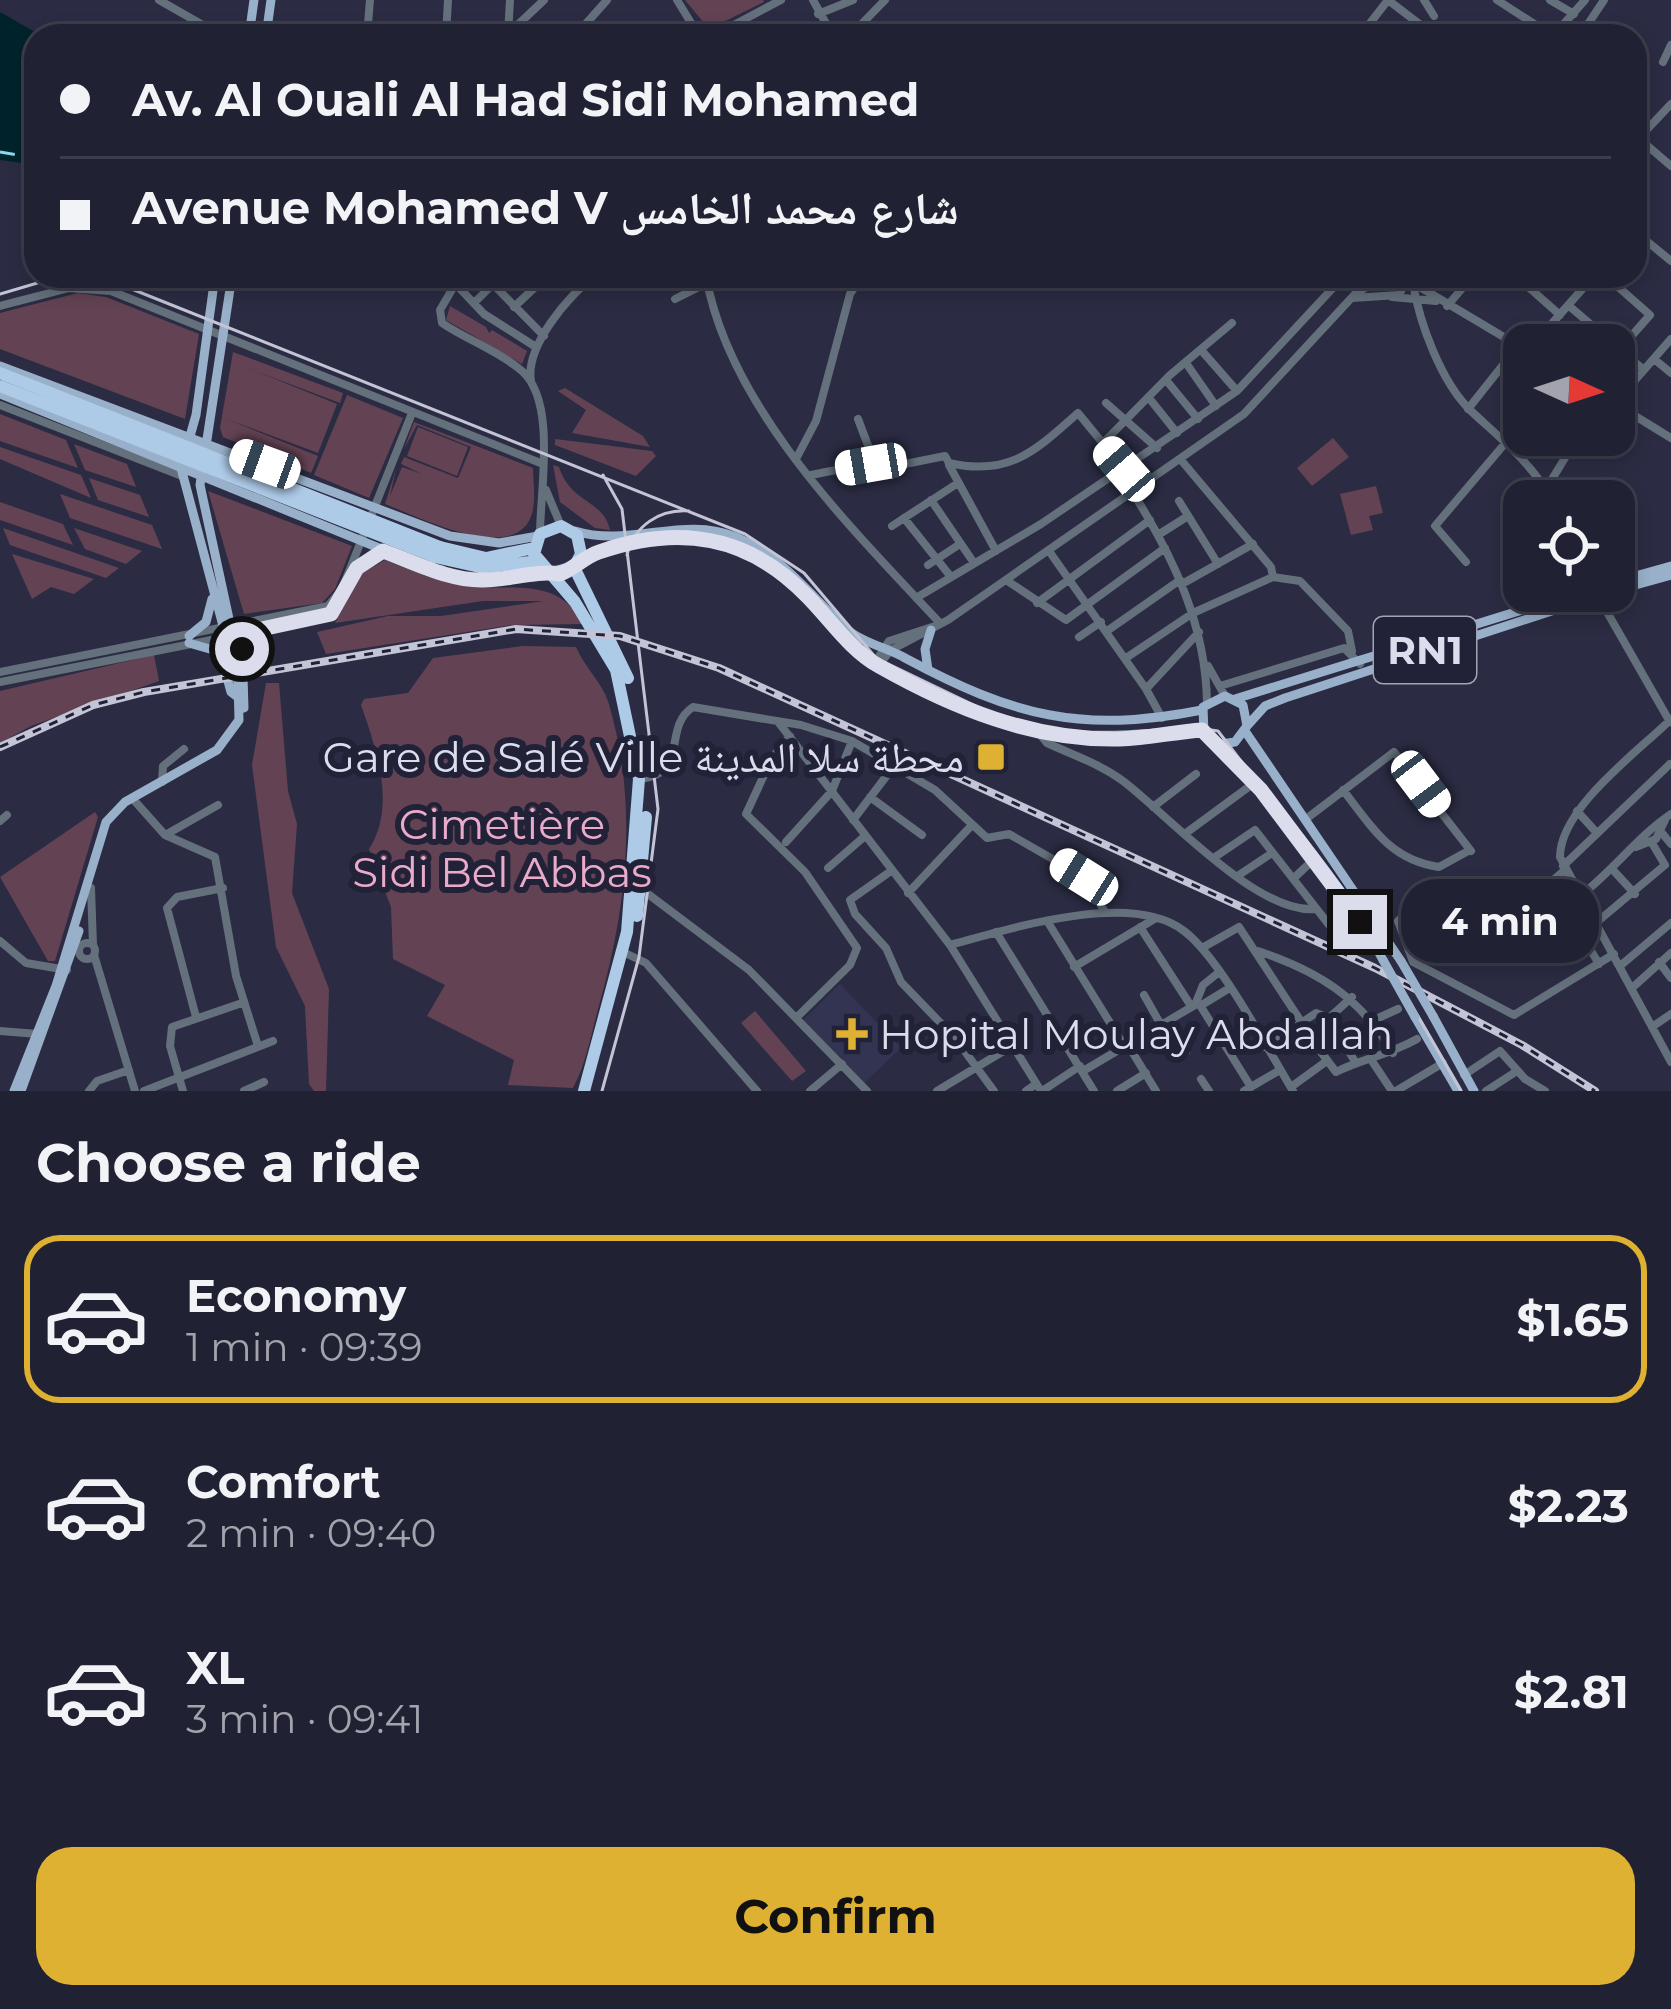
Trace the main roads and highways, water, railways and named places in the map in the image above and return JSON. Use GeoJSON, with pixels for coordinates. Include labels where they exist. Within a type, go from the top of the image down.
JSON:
{"type":"FeatureCollection","features":[{"type":"Feature","properties":{"kind":"highway","name":"RN1"},"geometry":{"type":"LineString","coordinates":[[0,369],[437,552]]}},
{"type":"Feature","properties":{"kind":"highway","name":"RN1"},"geometry":{"type":"LineString","coordinates":[[0,390],[484,568],[541,554],[576,565]]}},
{"type":"Feature","properties":{"kind":"highway","name":"RN1"},"geometry":{"type":"LineString","coordinates":[[541,554],[566,527]]}},
{"type":"Feature","properties":{"kind":"highway"},"geometry":{"type":"LineString","coordinates":[[566,527],[581,544],[576,565],[624,667],[643,778],[637,886],[627,952],[588,1091]]}},
{"type":"Feature","properties":{"kind":"highway"},"geometry":{"type":"LineString","coordinates":[[541,554],[616,670],[643,778]]}},
{"type":"Feature","properties":{"kind":"main road"},"geometry":{"type":"LineString","coordinates":[[213,288],[181,472],[212,594],[228,632]]}},
{"type":"Feature","properties":{"kind":"main road"},"geometry":{"type":"LineString","coordinates":[[74,946],[103,827],[133,801],[229,740],[238,720],[242,703],[200,478],[230,288]]}},
{"type":"Feature","properties":{"kind":"main road"},"geometry":{"type":"LineString","coordinates":[[0,369],[464,541],[499,543],[541,554]]}},
{"type":"Feature","properties":{"kind":"main road"},"geometry":{"type":"LineString","coordinates":[[0,390],[181,472],[383,551],[473,580],[541,554]]}},
{"type":"Feature","properties":{"kind":"main road","name":"RN1"},"geometry":{"type":"LineString","coordinates":[[566,527],[616,540],[698,528],[733,536],[782,565],[852,633],[1030,714],[1096,724],[1162,719],[1227,694],[1360,664],[1519,612]]}},
{"type":"Feature","properties":{"kind":"main road","name":"RN1"},"geometry":{"type":"LineString","coordinates":[[576,565],[604,550],[669,538],[707,536],[730,542],[778,569],[876,665],[958,705],[1038,732],[1124,739],[1202,730]]}},
{"type":"Feature","properties":{"kind":"main road","name":"RN1"},"geometry":{"type":"LineString","coordinates":[[1635,582],[1671,571]]}},
{"type":"Feature","properties":{"kind":"main road"},"geometry":{"type":"LineString","coordinates":[[212,594],[206,622],[189,640],[220,652],[232,692],[242,703]]}},
{"type":"Feature","properties":{"kind":"main road","name":"RN1"},"geometry":{"type":"LineString","coordinates":[[1221,744],[1234,742],[1265,706],[1540,612]]}},
{"type":"Feature","properties":{"kind":"main road"},"geometry":{"type":"LineString","coordinates":[[928,670],[925,649],[936,627]]}},
{"type":"Feature","properties":{"kind":"main road"},"geometry":{"type":"LineString","coordinates":[[18,1091],[74,946],[108,828],[133,801],[224,753],[240,732],[242,646],[248,632]]}},
{"type":"Feature","properties":{"kind":"main road"},"geometry":{"type":"LineString","coordinates":[[1227,694],[1246,711],[1246,728],[1401,961],[1474,1091]]}},
{"type":"Feature","properties":{"kind":"main road"},"geometry":{"type":"LineString","coordinates":[[1204,706],[1202,730],[1254,782],[1383,960],[1458,1091]]}},
{"type":"Feature","properties":{"kind":"tram line"},"geometry":{"type":"LineString","coordinates":[[0,294],[24,287]]}},
{"type":"Feature","properties":{"kind":"tram line"},"geometry":{"type":"LineString","coordinates":[[129,288],[745,534],[804,573],[876,658],[1007,721],[1089,736],[1191,727],[1218,731],[1362,919],[1461,1091]]}},
{"type":"Feature","properties":{"kind":"tram line"},"geometry":{"type":"LineString","coordinates":[[602,1091],[639,957],[658,809],[622,509],[603,475]]}},
{"type":"Feature","properties":{"kind":"tram line"},"geometry":{"type":"LineString","coordinates":[[627,555],[635,536],[649,521],[689,511]]}},
{"type":"Feature","properties":{"kind":"railway"},"geometry":{"type":"LineString","coordinates":[[0,747],[93,705],[144,692],[516,629],[620,636],[719,668],[1375,968],[1522,1045],[1595,1091]]}},
{"type":"Feature","properties":{"kind":"place","name":"Gare de Salé Ville محطة سلا المدينة"},"geometry":{"type":"Point","coordinates":[991,757]}},
{"type":"Feature","properties":{"kind":"place","name":"Hopital Moulay Abdallah"},"geometry":{"type":"Point","coordinates":[852,1034]}},
{"type":"Feature","properties":{"kind":"park label","name":"Cimetière Sidi Bel Abbas"},"geometry":{"type":"Point","coordinates":[502,848]}}]}
